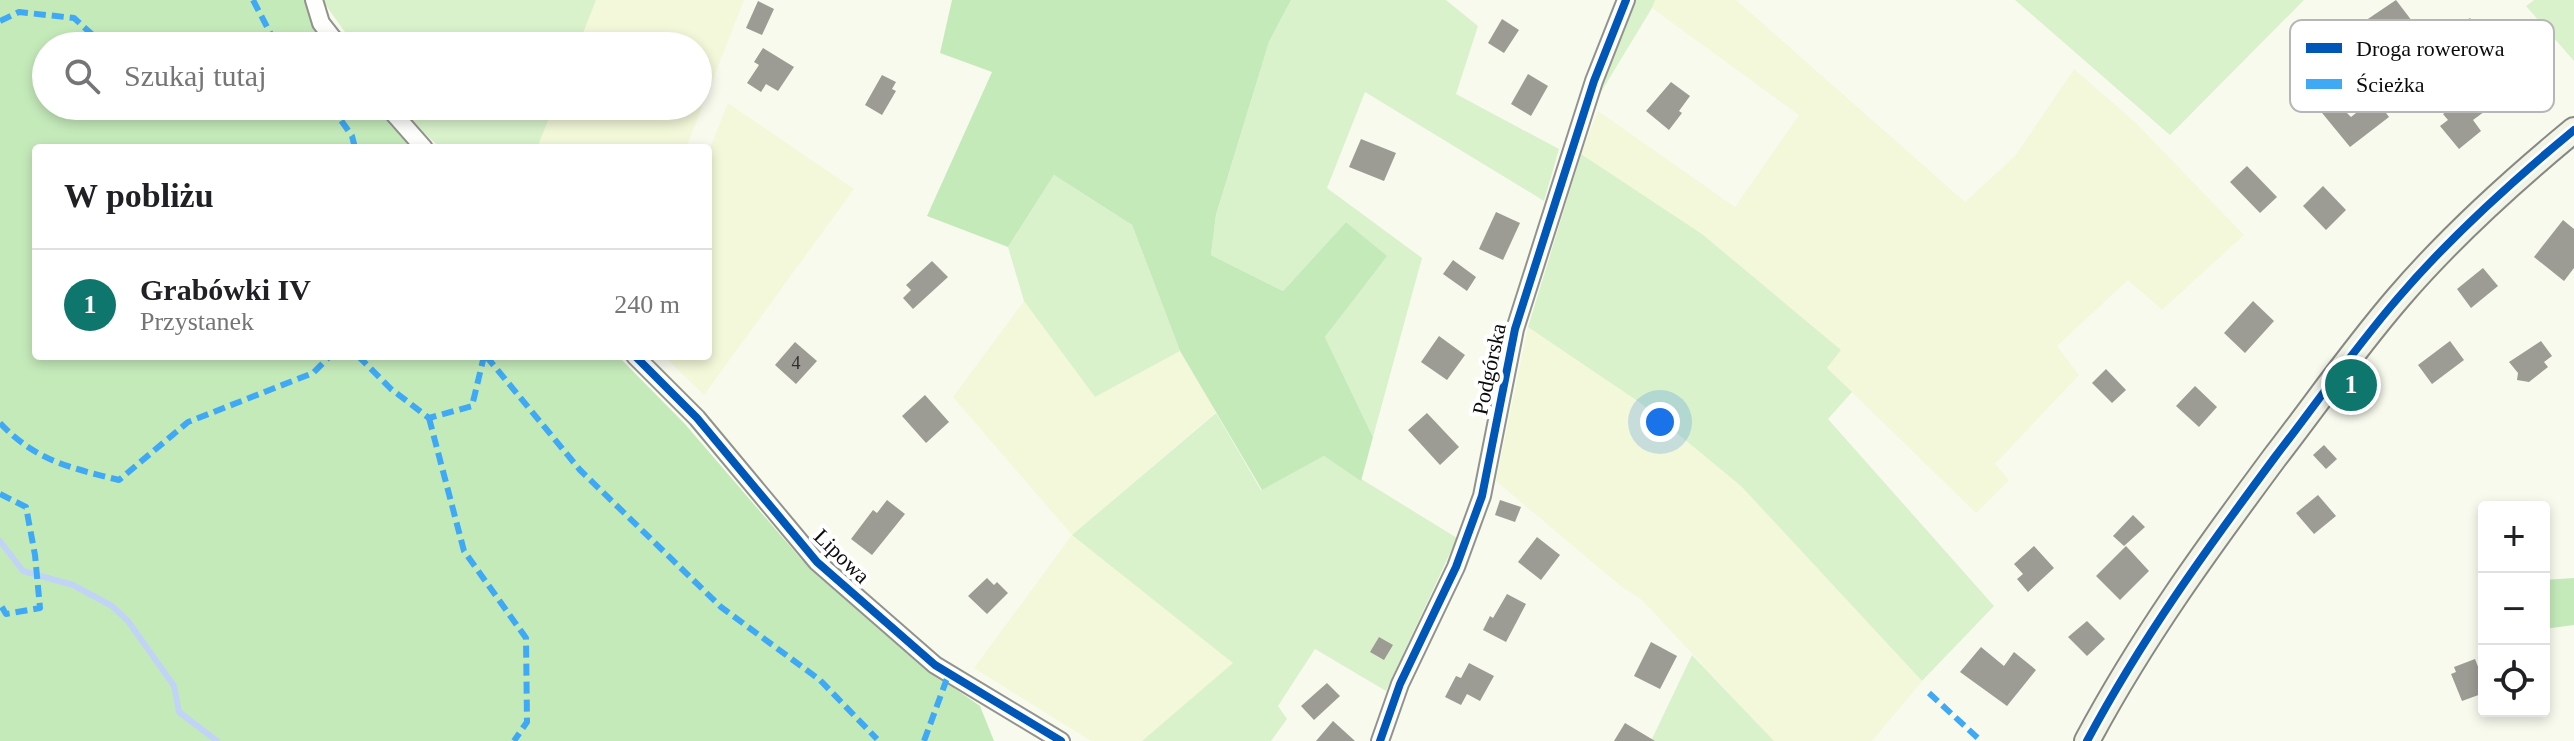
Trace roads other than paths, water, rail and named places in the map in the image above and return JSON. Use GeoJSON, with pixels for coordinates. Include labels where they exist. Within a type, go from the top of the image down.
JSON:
{"type":"FeatureCollection","features":[{"type":"Feature","properties":{"kind":"street"},"geometry":{"type":"LineString","coordinates":[[314,0],[321,23],[328,32]]}},
{"type":"Feature","properties":{"kind":"street","name":"Podgórska"},"geometry":{"type":"LineString","coordinates":[[1380,741],[1400,684],[1456,567],[1482,496],[1515,329],[1594,81],[1626,0]]}},
{"type":"Feature","properties":{"kind":"street"},"geometry":{"type":"LineString","coordinates":[[399,120],[420,144]]}},
{"type":"Feature","properties":{"kind":"street"},"geometry":{"type":"LineString","coordinates":[[2087,741],[2144,640],[2198,560],[2361,343],[2471,220],[2574,130]]}},
{"type":"Feature","properties":{"kind":"street","name":"Lipowa"},"geometry":{"type":"LineString","coordinates":[[639,360],[697,418],[817,562],[935,665],[1061,741]]}},
{"type":"Feature","properties":{"kind":"waterway"},"geometry":{"type":"LineString","coordinates":[[0,541],[23,571],[73,585],[112,606],[128,621],[174,686],[179,712],[217,741]]}},
{"type":"Feature","properties":{"kind":"place","name":"Grabówki IV"},"geometry":{"type":"Point","coordinates":[2351,385]}}]}
